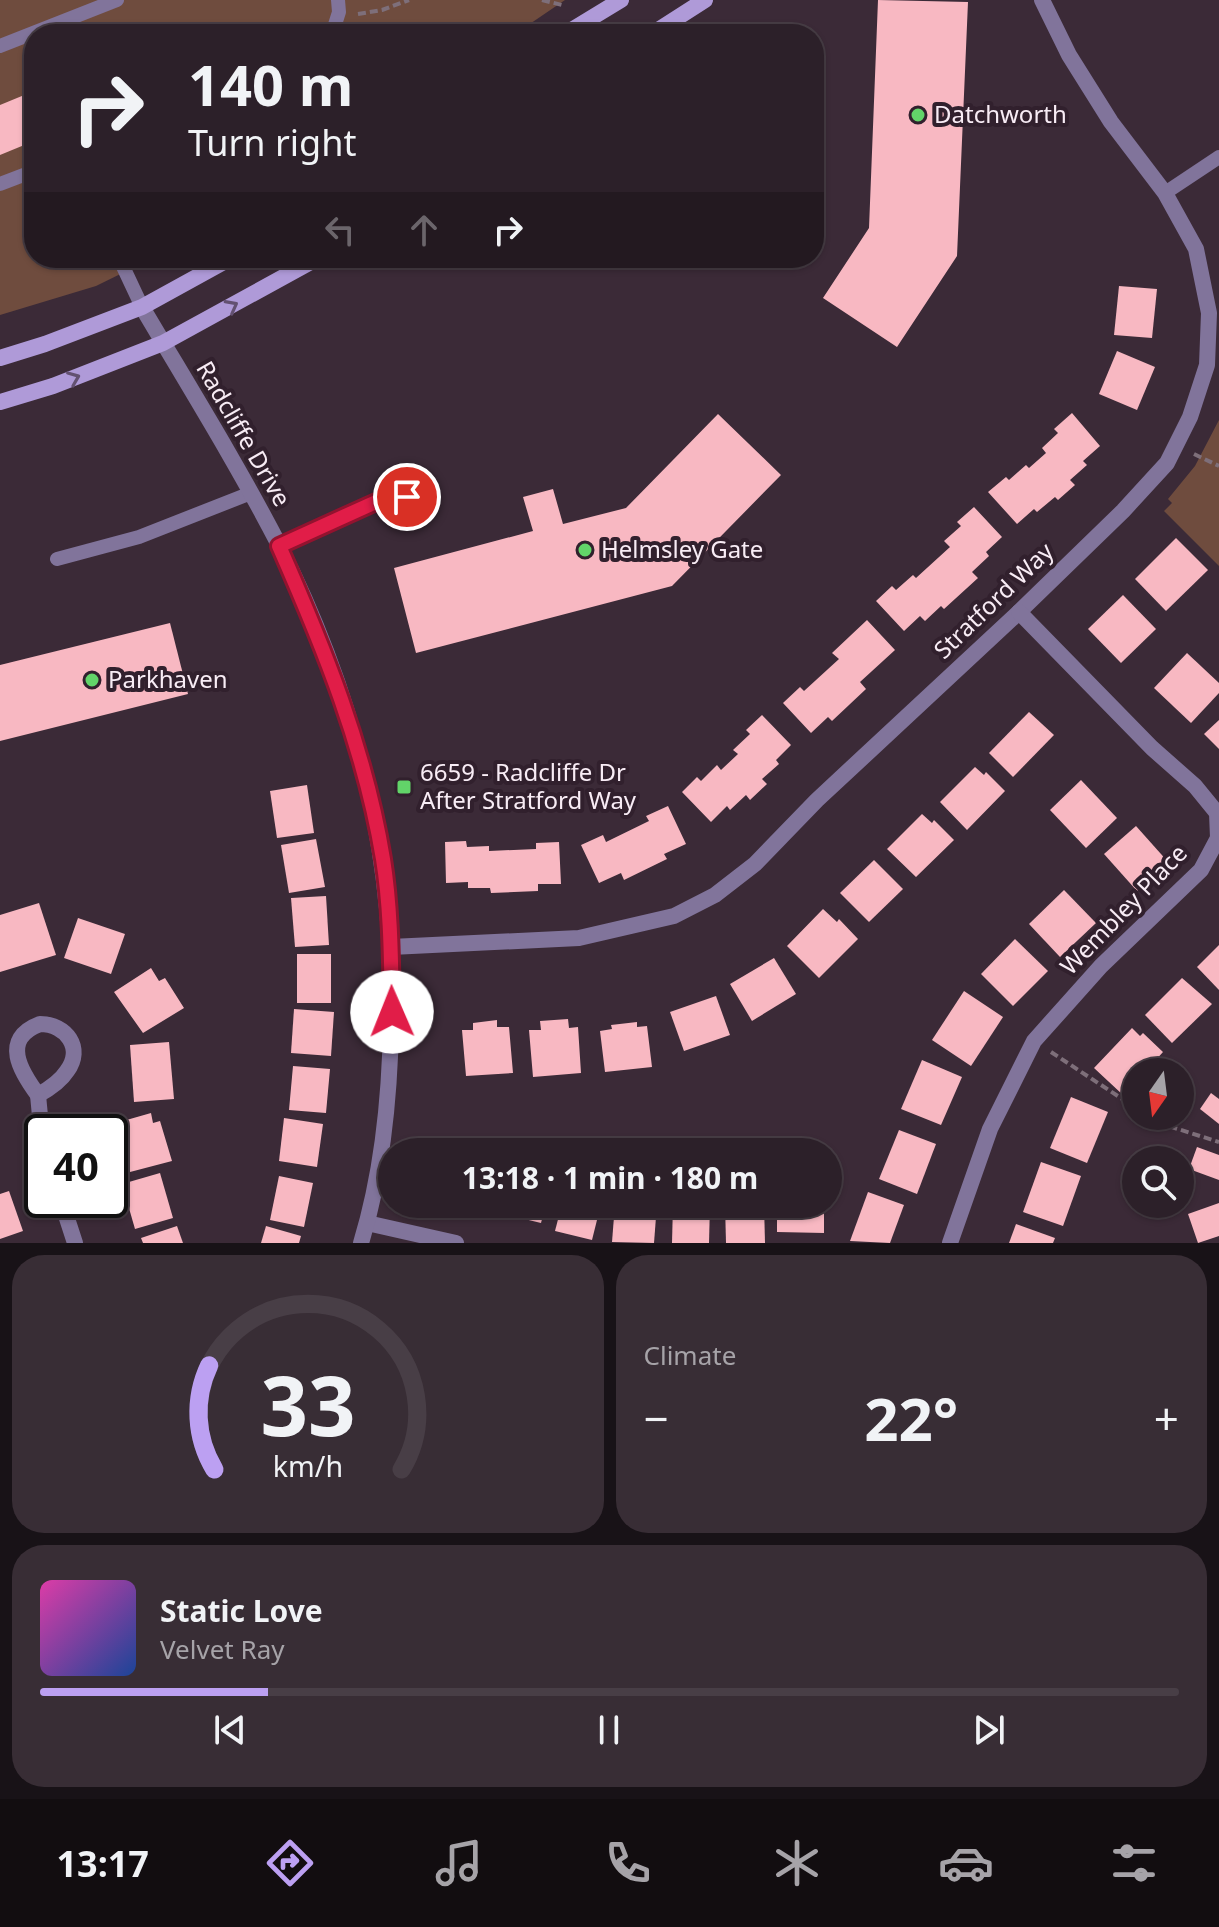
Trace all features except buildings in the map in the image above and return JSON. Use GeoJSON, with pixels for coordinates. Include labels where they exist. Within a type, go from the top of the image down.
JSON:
{"type":"FeatureCollection","features":[{"type":"Feature","properties":{"kind":"main road"},"geometry":{"type":"LineString","coordinates":[[581,24],[621,0]]}},
{"type":"Feature","properties":{"kind":"main road"},"geometry":{"type":"LineString","coordinates":[[668,24],[705,0]]}},
{"type":"Feature","properties":{"kind":"main road"},"geometry":{"type":"LineString","coordinates":[[0,358],[142,307],[213,268]]}},
{"type":"Feature","properties":{"kind":"main road"},"geometry":{"type":"LineString","coordinates":[[0,402],[53,386],[163,343],[300,268]]}},
{"type":"Feature","properties":{"kind":"street","name":"Stratford Way"},"geometry":{"type":"LineString","coordinates":[[391,947],[579,938],[674,916],[715,895],[755,864],[817,800],[1019,612],[1123,511],[1167,463],[1190,417],[1207,365],[1214,314],[1196,249],[1165,193],[1103,109],[1069,55],[1042,0]]}},
{"type":"Feature","properties":{"kind":"street","name":"Radcliffe Drive"},"geometry":{"type":"LineString","coordinates":[[142,307],[251,493],[279,546],[324,647],[350,722],[383,860],[391,947],[390,1075],[383,1148],[361,1243]]}},
{"type":"Feature","properties":{"kind":"street","name":"Wembley Place"},"geometry":{"type":"LineString","coordinates":[[950,1243],[990,1129],[1034,1041],[1101,966],[1201,870],[1218,838],[1217,813],[1195,786],[1152,748],[1019,612]]}},
{"type":"Feature","properties":{"kind":"street"},"geometry":{"type":"LineString","coordinates":[[38,1095],[40,1114]]}},
{"type":"Feature","properties":{"kind":"street"},"geometry":{"type":"LineString","coordinates":[[67,1218],[75,1243]]}},
{"type":"Feature","properties":{"kind":"street"},"geometry":{"type":"LineString","coordinates":[[367,1223],[456,1243]]}},
{"type":"Feature","properties":{"kind":"lane"},"geometry":{"type":"LineString","coordinates":[[56,24],[117,0]]}},
{"type":"Feature","properties":{"kind":"lane"},"geometry":{"type":"LineString","coordinates":[[0,46],[24,37]]}},
{"type":"Feature","properties":{"kind":"lane"},"geometry":{"type":"LineString","coordinates":[[1165,193],[1219,157]]}},
{"type":"Feature","properties":{"kind":"lane"},"geometry":{"type":"LineString","coordinates":[[0,184],[24,175]]}},
{"type":"Feature","properties":{"kind":"lane"},"geometry":{"type":"LineString","coordinates":[[124,268],[142,307]]}},
{"type":"Feature","properties":{"kind":"lane"},"geometry":{"type":"LineString","coordinates":[[57,559],[139,537],[251,493]]}},
{"type":"Feature","properties":{"kind":"lane"},"geometry":{"type":"LineString","coordinates":[[279,546],[376,502],[407,497]]}},
{"type":"Feature","properties":{"kind":"path"},"geometry":{"type":"LineString","coordinates":[[338,6],[365,14],[409,0]]}},
{"type":"Feature","properties":{"kind":"path"},"geometry":{"type":"LineString","coordinates":[[542,0],[562,5]]}},
{"type":"Feature","properties":{"kind":"path"},"geometry":{"type":"LineString","coordinates":[[1177,446],[1219,466]]}},
{"type":"Feature","properties":{"kind":"path"},"geometry":{"type":"LineString","coordinates":[[1034,1041],[1122,1099]]}},
{"type":"Feature","properties":{"kind":"path"},"geometry":{"type":"LineString","coordinates":[[1181,1130],[1219,1142]]}},
{"type":"Feature","properties":{"kind":"shaded area"},"geometry":{"type":"Polygon","coordinates":[[[0,0],[565,0],[530,24],[24,24],[24,268],[133,268],[96,286],[0,315],[0,0]]]}},
{"type":"Feature","properties":{"kind":"shaded area"},"geometry":{"type":"Polygon","coordinates":[[[1219,420],[1219,566],[1164,511],[1172,503],[1168,499],[1195,466],[1219,420]]]}},
{"type":"Feature","properties":{"kind":"place","name":"Datchworth"},"geometry":{"type":"Point","coordinates":[918,115]}},
{"type":"Feature","properties":{"kind":"place","name":"Helmsley Gate"},"geometry":{"type":"Point","coordinates":[585,550]}},
{"type":"Feature","properties":{"kind":"place","name":"Parkhaven"},"geometry":{"type":"Point","coordinates":[92,680]}},
{"type":"Feature","properties":{"kind":"place","name":"6659 - Radcliffe Dr After Stratford Way"},"geometry":{"type":"Point","coordinates":[404,787]}},
{"type":"Feature","properties":{"kind":"route"},"geometry":{"type":"LineString","coordinates":[[392,1012],[391,947],[383,860],[367,784],[324,647],[279,546],[376,502],[407,497]]}}]}
